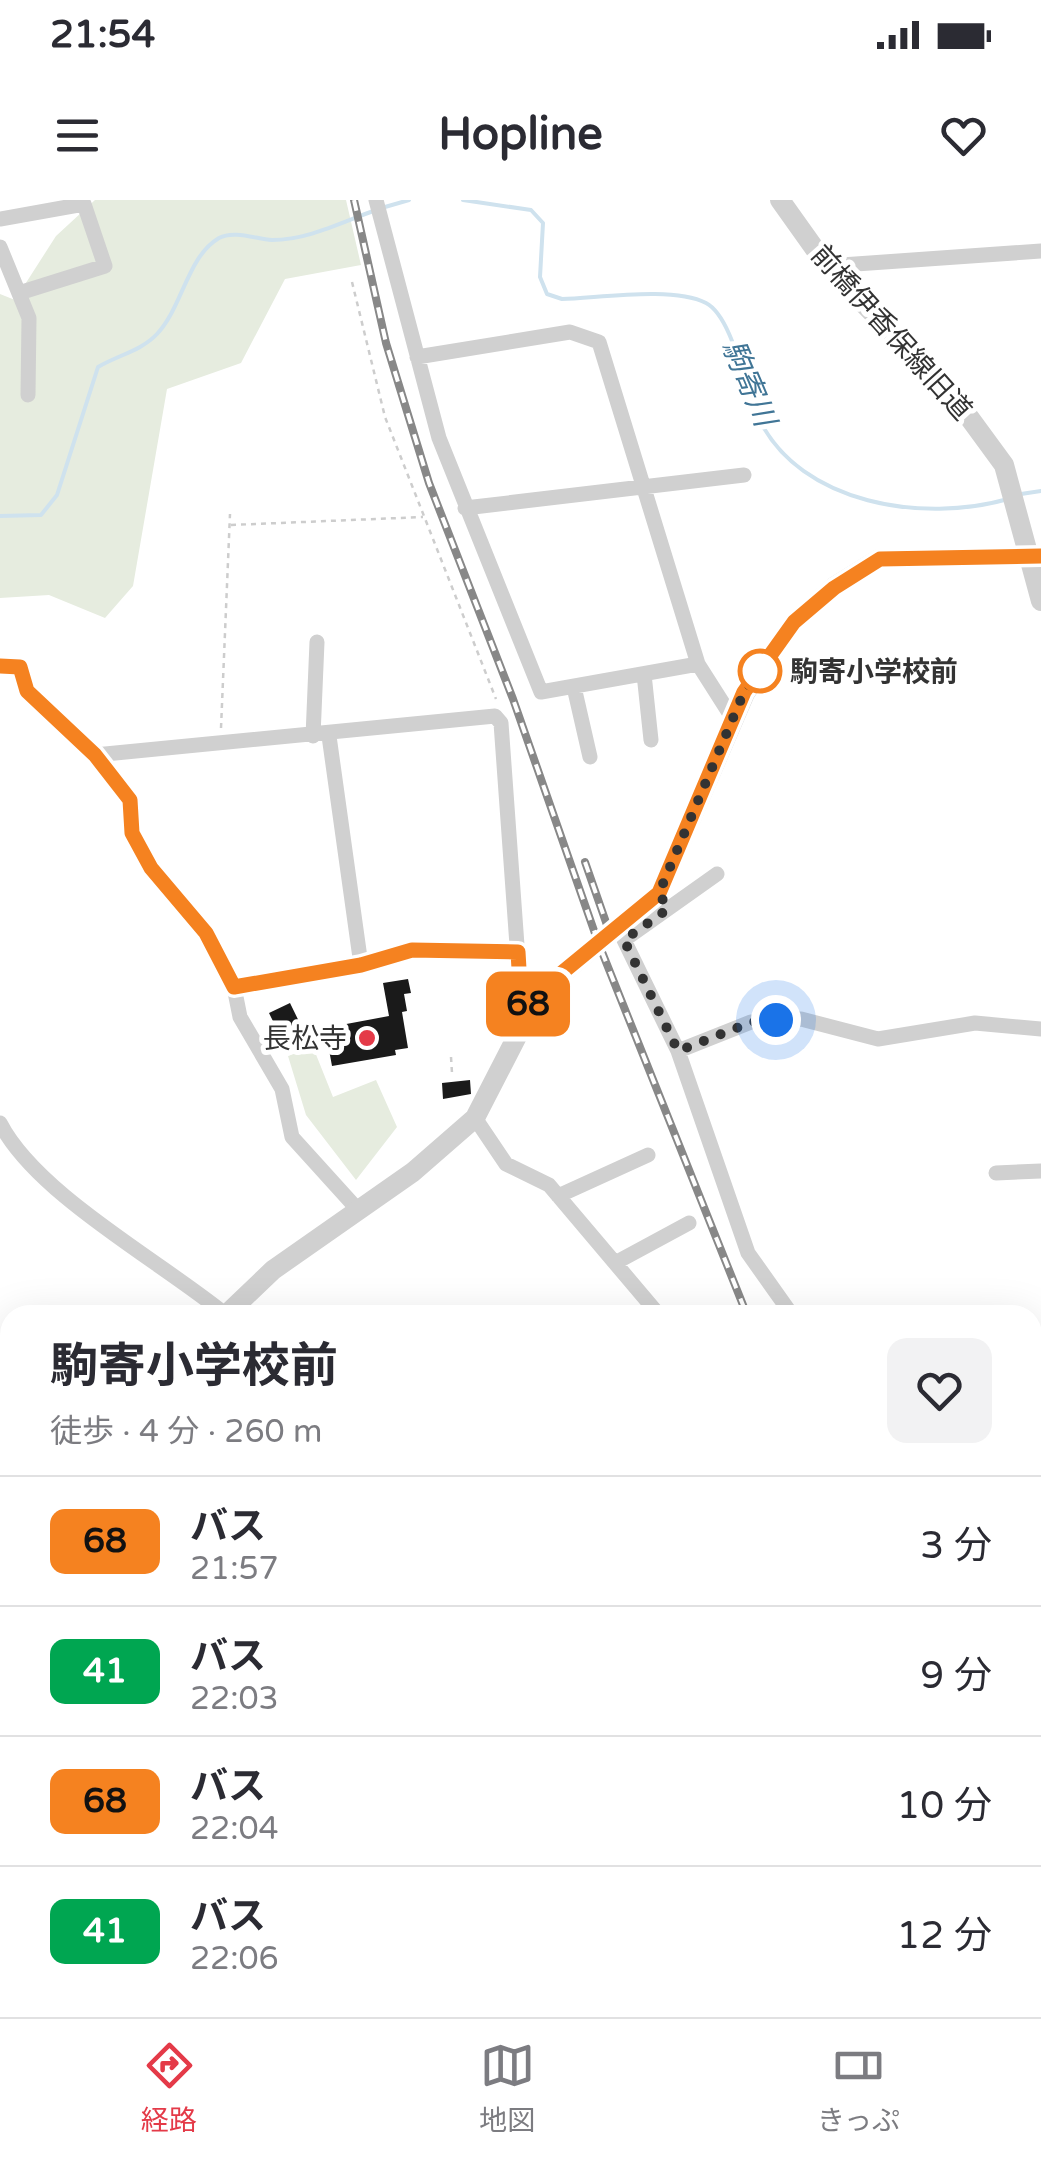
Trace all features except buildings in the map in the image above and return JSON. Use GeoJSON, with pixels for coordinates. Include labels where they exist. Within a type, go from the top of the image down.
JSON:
{"type":"FeatureCollection","features":[{"type":"Feature","properties":{"kind":"street"},"geometry":{"type":"LineString","coordinates":[[376,200],[439,438],[541,692],[698,664]]}},
{"type":"Feature","properties":{"kind":"street","name":"前橋伊香保線旧道"},"geometry":{"type":"LineString","coordinates":[[780,200],[827,266],[952,394],[1004,465],[1020,526],[1035,556]]}},
{"type":"Feature","properties":{"kind":"street"},"geometry":{"type":"LineString","coordinates":[[0,219],[84,204],[105,266],[19,293]]}},
{"type":"Feature","properties":{"kind":"street"},"geometry":{"type":"LineString","coordinates":[[0,246],[31,335],[28,395]]}},
{"type":"Feature","properties":{"kind":"street"},"geometry":{"type":"LineString","coordinates":[[827,266],[1041,251]]}},
{"type":"Feature","properties":{"kind":"street"},"geometry":{"type":"LineString","coordinates":[[418,357],[570,332],[599,342],[698,664],[733,720]]}},
{"type":"Feature","properties":{"kind":"street"},"geometry":{"type":"LineString","coordinates":[[465,508],[744,475]]}},
{"type":"Feature","properties":{"kind":"street"},"geometry":{"type":"LineString","coordinates":[[785,1305],[748,1253],[678,1051],[624,940],[664,901],[744,692],[794,622],[834,588],[880,559],[1035,556],[1041,601]]}},
{"type":"Feature","properties":{"kind":"street"},"geometry":{"type":"LineString","coordinates":[[317,642],[321,736],[361,965]]}},
{"type":"Feature","properties":{"kind":"street"},"geometry":{"type":"LineString","coordinates":[[0,666],[20,667],[27,691],[95,755],[134,806],[132,833],[151,868],[206,933],[234,987],[240,1017],[282,1089],[292,1137],[359,1211]]}},
{"type":"Feature","properties":{"kind":"street"},"geometry":{"type":"LineString","coordinates":[[644,674],[651,740]]}},
{"type":"Feature","properties":{"kind":"street"},"geometry":{"type":"LineString","coordinates":[[574,687],[590,757]]}},
{"type":"Feature","properties":{"kind":"street"},"geometry":{"type":"LineString","coordinates":[[95,755],[321,736],[495,716],[499,721],[520,986],[530,1013]]}},
{"type":"Feature","properties":{"kind":"street"},"geometry":{"type":"LineString","coordinates":[[239,1305],[273,1270],[413,1172],[475,1118],[530,1013],[558,976],[664,901],[717,874]]}},
{"type":"Feature","properties":{"kind":"street"},"geometry":{"type":"LineString","coordinates":[[234,987],[361,965],[412,950],[518,952]]}},
{"type":"Feature","properties":{"kind":"street"},"geometry":{"type":"LineString","coordinates":[[678,1051],[752,1022],[801,1019],[878,1039],[975,1022],[1041,1029]]}},
{"type":"Feature","properties":{"kind":"street"},"geometry":{"type":"LineString","coordinates":[[475,1118],[506,1164],[549,1186],[651,1305]]}},
{"type":"Feature","properties":{"kind":"street"},"geometry":{"type":"LineString","coordinates":[[0,1124],[26,1156],[88,1216],[219,1305]]}},
{"type":"Feature","properties":{"kind":"street"},"geometry":{"type":"LineString","coordinates":[[558,1196],[648,1155]]}},
{"type":"Feature","properties":{"kind":"street"},"geometry":{"type":"LineString","coordinates":[[996,1174],[1041,1171]]}},
{"type":"Feature","properties":{"kind":"street"},"geometry":{"type":"LineString","coordinates":[[615,1263],[689,1224]]}},
{"type":"Feature","properties":{"kind":"path"},"geometry":{"type":"LineString","coordinates":[[352,282],[385,417],[496,698],[499,721]]}},
{"type":"Feature","properties":{"kind":"path"},"geometry":{"type":"LineString","coordinates":[[220,745],[230,514]]}},
{"type":"Feature","properties":{"kind":"path"},"geometry":{"type":"LineString","coordinates":[[230,525],[424,517]]}},
{"type":"Feature","properties":{"kind":"path"},"geometry":{"type":"LineString","coordinates":[[451,1057],[452,1074]]}},
{"type":"Feature","properties":{"kind":"shaded area"},"geometry":{"type":"Polygon","coordinates":[[[95,200],[346,200],[361,265],[285,279],[241,363],[167,389],[133,586],[105,618],[49,595],[0,598],[0,294],[15,300],[56,236],[95,200]]]}},
{"type":"Feature","properties":{"kind":"shaded area"},"geometry":{"type":"Polygon","coordinates":[[[313,1047],[333,1097],[376,1080],[397,1127],[356,1180],[306,1115],[288,1056],[313,1047]]]}},
{"type":"Feature","properties":{"kind":"waterway","name":"駒寄川"},"geometry":{"type":"LineString","coordinates":[[385,207],[409,200]]}},
{"type":"Feature","properties":{"kind":"waterway","name":"駒寄川"},"geometry":{"type":"LineString","coordinates":[[463,200],[531,210],[543,223],[540,277],[547,294],[562,299],[675,295],[706,303],[724,323],[759,419],[778,448],[804,471],[834,488],[903,507],[940,509],[1008,499]]}},
{"type":"Feature","properties":{"kind":"waterway","name":"駒寄川"},"geometry":{"type":"LineString","coordinates":[[0,516],[41,515],[57,495],[98,367],[137,349],[157,334],[208,246],[231,235],[272,240],[299,237],[376,210]]}},
{"type":"Feature","properties":{"kind":"waterway","name":"駒寄川"},"geometry":{"type":"LineString","coordinates":[[1021,494],[1041,491]]}},
{"type":"Feature","properties":{"kind":"railway"},"geometry":{"type":"LineString","coordinates":[[354,200],[386,343],[429,483],[513,699],[598,942],[743,1305]]}},
{"type":"Feature","properties":{"kind":"railway"},"geometry":{"type":"LineString","coordinates":[[585,862],[608,928]]}},
{"type":"Feature","properties":{"kind":"bus line","name":"68"},"geometry":{"type":"LineString","coordinates":[[0,666],[20,667],[27,691],[95,755],[130,800],[134,806],[132,833],[151,868],[206,933],[234,987],[296,973],[361,965],[412,950],[518,952],[520,986],[530,1013],[558,976],[659,893],[678,857],[744,692],[794,622],[834,588],[880,559],[1041,556]]}},
{"type":"Feature","properties":{"kind":"place","name":"駒寄小学校前"},"geometry":{"type":"Point","coordinates":[760,671]}},
{"type":"Feature","properties":{"kind":"place","name":"長松寺"},"geometry":{"type":"Point","coordinates":[367,1038]}},
{"type":"Feature","properties":{"kind":"route"},"geometry":{"type":"LineString","coordinates":[[760,671],[744,692],[678,857],[659,893],[668,909],[624,940],[678,1051],[752,1022],[776,1020]]}}]}
